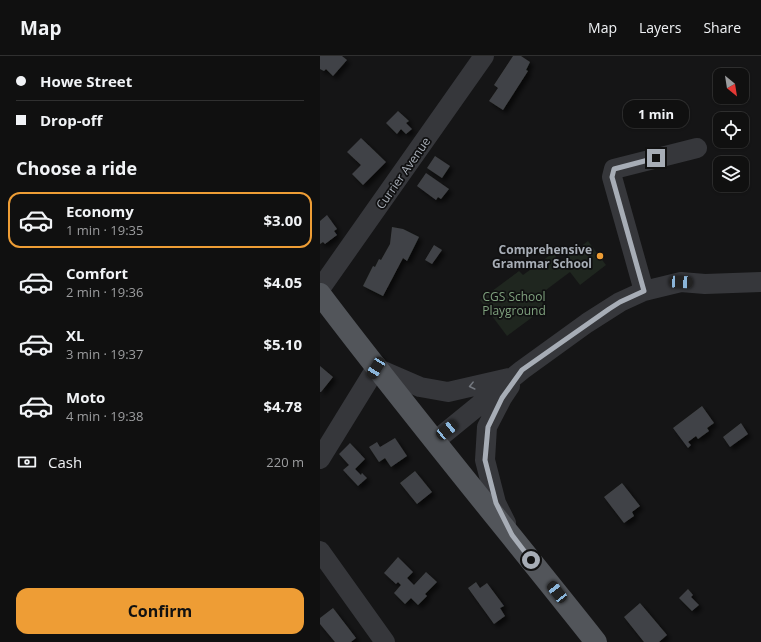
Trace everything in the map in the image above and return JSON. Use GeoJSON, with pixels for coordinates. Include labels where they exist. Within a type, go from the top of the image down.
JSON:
{"type":"FeatureCollection","features":[{"type":"Feature","properties":{"kind":"main road"},"geometry":{"type":"LineString","coordinates":[[320,294],[376,368],[512,535],[596,642]]}},
{"type":"Feature","properties":{"kind":"street","name":"Currier Avenue"},"geometry":{"type":"LineString","coordinates":[[320,289],[484,56]]}},
{"type":"Feature","properties":{"kind":"street"},"geometry":{"type":"LineString","coordinates":[[644,291],[612,177],[614,169],[697,148]]}},
{"type":"Feature","properties":{"kind":"street"},"geometry":{"type":"LineString","coordinates":[[435,441],[522,370],[620,302],[644,291],[681,282],[704,284],[761,282]]}},
{"type":"Feature","properties":{"kind":"street"},"geometry":{"type":"LineString","coordinates":[[320,459],[376,368],[420,387],[448,392],[507,379],[522,370]]}},
{"type":"Feature","properties":{"kind":"street"},"geometry":{"type":"LineString","coordinates":[[512,535],[496,503],[485,460],[488,427],[502,398],[522,370]]}},
{"type":"Feature","properties":{"kind":"street"},"geometry":{"type":"LineString","coordinates":[[320,551],[386,642]]}},
{"type":"Feature","properties":{"kind":"green space","name":"CGS School Playground"},"geometry":{"type":"Polygon","coordinates":[[[588,241],[606,265],[580,285],[570,272],[538,296],[546,307],[507,336],[480,300],[519,271],[523,275],[553,253],[560,262],[588,241]]]}},
{"type":"Feature","properties":{"kind":"building"},"geometry":{"type":"Polygon","coordinates":[[[320,56],[342,56],[347,60],[333,76],[326,69],[324,71],[320,69],[320,56]]]}},
{"type":"Feature","properties":{"kind":"building"},"geometry":{"type":"Polygon","coordinates":[[[513,56],[521,56],[530,62],[526,70],[528,71],[503,110],[489,101],[498,88],[494,85],[513,56]]]}},
{"type":"Feature","properties":{"kind":"building"},"geometry":{"type":"Polygon","coordinates":[[[398,111],[409,121],[406,123],[412,129],[406,134],[401,129],[397,134],[386,123],[398,111]]]}},
{"type":"Feature","properties":{"kind":"building"},"geometry":{"type":"Polygon","coordinates":[[[361,138],[386,162],[363,185],[352,174],[361,165],[347,152],[361,138]]]}},
{"type":"Feature","properties":{"kind":"building"},"geometry":{"type":"Polygon","coordinates":[[[435,156],[450,166],[442,178],[427,168],[435,156]]]}},
{"type":"Feature","properties":{"kind":"building"},"geometry":{"type":"Polygon","coordinates":[[[426,173],[449,189],[441,199],[438,197],[436,200],[417,186],[426,173]]]}},
{"type":"Feature","properties":{"kind":"building"},"geometry":{"type":"Polygon","coordinates":[[[327,215],[337,229],[334,231],[337,235],[325,244],[323,242],[320,244],[320,221],[327,215]]]}},
{"type":"Feature","properties":{"kind":"building"},"geometry":{"type":"Polygon","coordinates":[[[392,227],[403,229],[419,237],[407,261],[403,258],[383,296],[363,286],[373,266],[375,267],[379,259],[381,260],[390,244],[392,227]]]}},
{"type":"Feature","properties":{"kind":"building"},"geometry":{"type":"Polygon","coordinates":[[[434,245],[442,250],[432,264],[425,260],[434,245]]]}},
{"type":"Feature","properties":{"kind":"building"},"geometry":{"type":"Polygon","coordinates":[[[320,366],[333,377],[321,392],[320,392],[320,366]]]}},
{"type":"Feature","properties":{"kind":"building"},"geometry":{"type":"Polygon","coordinates":[[[702,406],[714,423],[707,428],[709,431],[698,439],[696,436],[688,442],[691,445],[688,448],[673,428],[702,406]]]}},
{"type":"Feature","properties":{"kind":"building"},"geometry":{"type":"Polygon","coordinates":[[[741,423],[748,434],[730,447],[723,437],[741,423]]]}},
{"type":"Feature","properties":{"kind":"building"},"geometry":{"type":"Polygon","coordinates":[[[395,438],[407,456],[391,467],[385,458],[379,462],[369,447],[377,442],[380,447],[395,438]]]}},
{"type":"Feature","properties":{"kind":"building"},"geometry":{"type":"Polygon","coordinates":[[[350,443],[365,459],[355,469],[367,478],[358,486],[343,470],[349,465],[339,454],[350,443]]]}},
{"type":"Feature","properties":{"kind":"building"},"geometry":{"type":"Polygon","coordinates":[[[415,471],[432,492],[417,504],[400,483],[415,471]]]}},
{"type":"Feature","properties":{"kind":"building"},"geometry":{"type":"Polygon","coordinates":[[[622,483],[640,506],[632,512],[634,516],[624,523],[604,497],[622,483]]]}},
{"type":"Feature","properties":{"kind":"building"},"geometry":{"type":"Polygon","coordinates":[[[398,557],[413,572],[407,578],[414,585],[426,572],[437,582],[425,594],[427,596],[418,605],[411,598],[405,604],[394,593],[401,585],[398,582],[396,584],[384,573],[398,557]]]}},
{"type":"Feature","properties":{"kind":"building"},"geometry":{"type":"Polygon","coordinates":[[[476,582],[480,588],[487,583],[504,606],[500,608],[505,616],[494,624],[468,588],[476,582]]]}},
{"type":"Feature","properties":{"kind":"building"},"geometry":{"type":"Polygon","coordinates":[[[688,589],[693,595],[691,597],[699,605],[692,611],[679,598],[688,589]]]}},
{"type":"Feature","properties":{"kind":"building"},"geometry":{"type":"Polygon","coordinates":[[[640,603],[667,635],[659,642],[644,642],[624,617],[640,603]]]}},
{"type":"Feature","properties":{"kind":"building"},"geometry":{"type":"Polygon","coordinates":[[[333,608],[356,638],[351,642],[335,642],[320,624],[320,618],[333,608]]]}},
{"type":"Feature","properties":{"kind":"place","name":"Comprehensive Grammar School"},"geometry":{"type":"Point","coordinates":[600,256]}},
{"type":"Feature","properties":{"kind":"route"},"geometry":{"type":"LineString","coordinates":[[531,560],[512,535],[496,503],[485,460],[488,427],[502,398],[522,370],[587,323],[620,302],[644,291],[612,177],[614,169],[656,158]]}}]}
